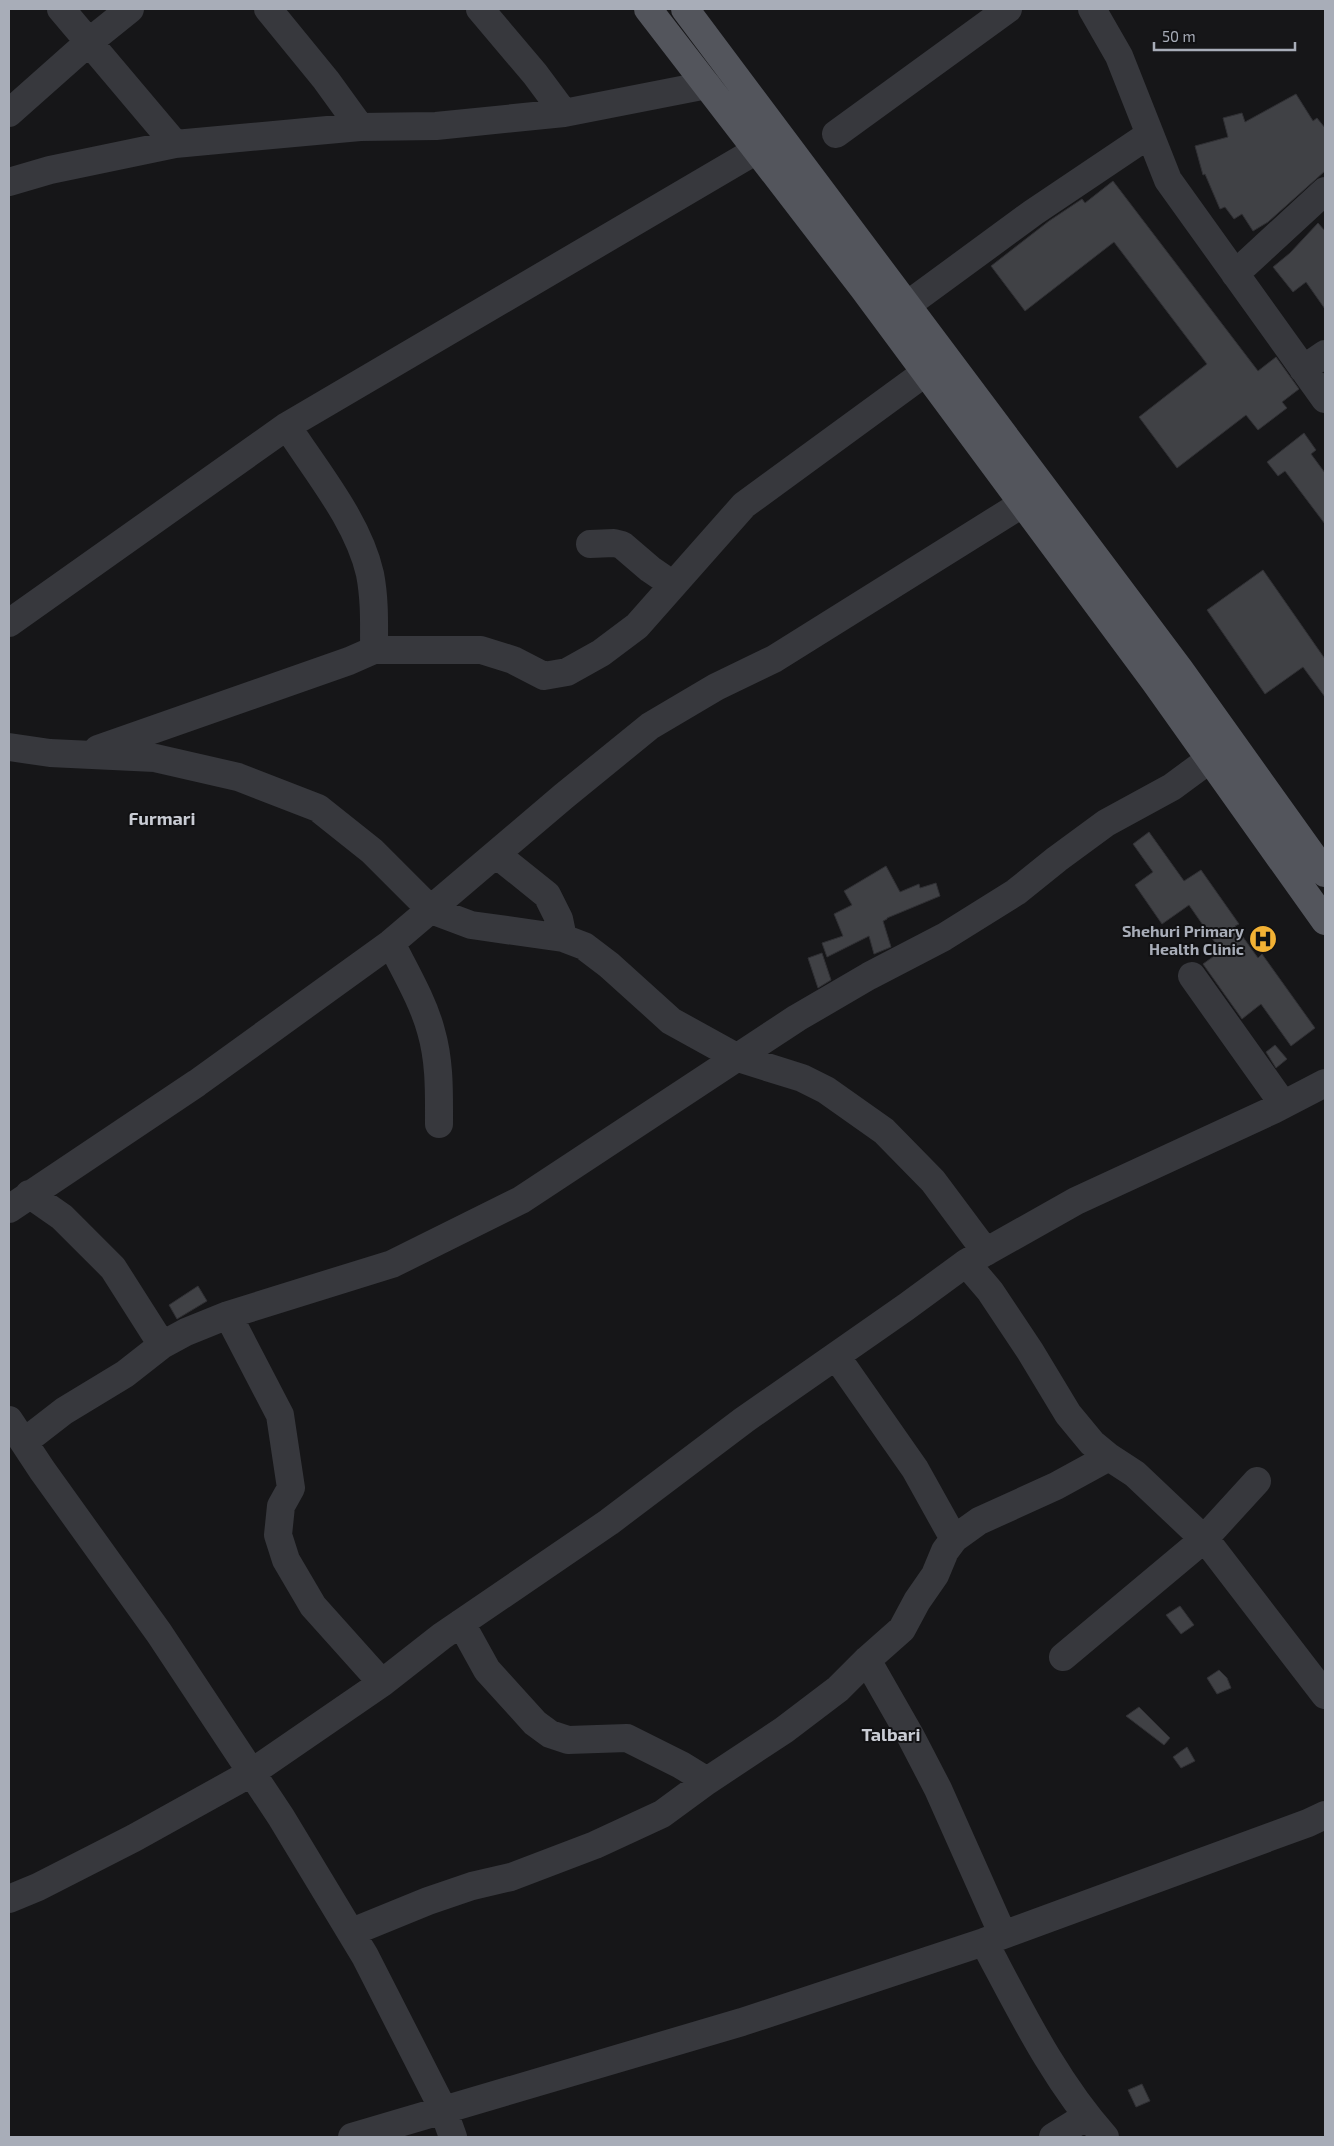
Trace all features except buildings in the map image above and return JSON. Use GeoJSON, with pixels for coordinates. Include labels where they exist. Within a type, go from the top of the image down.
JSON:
{"type":"FeatureCollection","features":[{"type":"Feature","properties":{"kind":"main road"},"geometry":{"type":"LineString","coordinates":[[648,9],[757,150],[897,313],[1174,662],[1325,873]]}},
{"type":"Feature","properties":{"kind":"main road"},"geometry":{"type":"LineString","coordinates":[[685,9],[897,313],[926,372],[1210,759],[1325,921]]}},
{"type":"Feature","properties":{"kind":"street"},"geometry":{"type":"LineString","coordinates":[[61,9],[175,144]]}},
{"type":"Feature","properties":{"kind":"street"},"geometry":{"type":"LineString","coordinates":[[9,113],[89,42],[130,9]]}},
{"type":"Feature","properties":{"kind":"street"},"geometry":{"type":"LineString","coordinates":[[268,9],[326,80],[360,127]]}},
{"type":"Feature","properties":{"kind":"street"},"geometry":{"type":"LineString","coordinates":[[480,9],[535,74],[564,114]]}},
{"type":"Feature","properties":{"kind":"street"},"geometry":{"type":"LineString","coordinates":[[836,134],[1008,9]]}},
{"type":"Feature","properties":{"kind":"street"},"geometry":{"type":"LineString","coordinates":[[1092,9],[1119,56],[1168,180],[1325,399]]}},
{"type":"Feature","properties":{"kind":"street"},"geometry":{"type":"LineString","coordinates":[[9,182],[50,170],[175,144],[360,127],[436,126],[564,114],[707,85]]}},
{"type":"Feature","properties":{"kind":"street"},"geometry":{"type":"LineString","coordinates":[[897,313],[1034,212],[1150,134]]}},
{"type":"Feature","properties":{"kind":"street"},"geometry":{"type":"LineString","coordinates":[[9,623],[287,426],[757,150]]}},
{"type":"Feature","properties":{"kind":"street"},"geometry":{"type":"LineString","coordinates":[[1235,274],[1325,191]]}},
{"type":"Feature","properties":{"kind":"street"},"geometry":{"type":"LineString","coordinates":[[1303,369],[1325,354]]}},
{"type":"Feature","properties":{"kind":"street"},"geometry":{"type":"LineString","coordinates":[[84,754],[349,661],[374,650],[481,650],[513,660],[544,676],[567,672],[601,653],[637,626],[744,505],[926,372]]}},
{"type":"Feature","properties":{"kind":"street"},"geometry":{"type":"LineString","coordinates":[[287,426],[352,524],[370,572],[374,598],[374,650]]}},
{"type":"Feature","properties":{"kind":"street"},"geometry":{"type":"LineString","coordinates":[[19,1201],[197,1083],[391,943],[650,726],[716,687],[774,660],[1022,504]]}},
{"type":"Feature","properties":{"kind":"street"},"geometry":{"type":"LineString","coordinates":[[590,544],[622,544],[650,569],[666,580],[676,581]]}},
{"type":"Feature","properties":{"kind":"street"},"geometry":{"type":"LineString","coordinates":[[9,747],[50,754],[155,758],[238,778],[318,808],[372,851],[431,910],[471,925],[563,938],[584,946],[671,1020],[738,1058],[802,1078],[826,1090],[884,1131],[933,1181],[976,1257],[995,1298],[1030,1350],[1068,1414],[1092,1442],[1109,1457],[1135,1474],[1204,1539],[1325,1695]]}},
{"type":"Feature","properties":{"kind":"street"},"geometry":{"type":"LineString","coordinates":[[452,2137],[443,2109],[352,1932],[281,1817],[159,1633],[15,1432],[64,1411],[125,1374],[162,1345],[186,1332],[228,1314],[392,1264],[521,1200],[798,1018],[861,981],[944,937],[1016,892],[1106,823],[1172,787],[1210,759]]}},
{"type":"Feature","properties":{"kind":"street"},"geometry":{"type":"LineString","coordinates":[[496,854],[547,896],[559,919],[563,938]]}},
{"type":"Feature","properties":{"kind":"street"},"geometry":{"type":"LineString","coordinates":[[391,943],[432,1032],[440,1080],[439,1124]]}},
{"type":"Feature","properties":{"kind":"street"},"geometry":{"type":"LineString","coordinates":[[1192,976],[1283,1104]]}},
{"type":"Feature","properties":{"kind":"street"},"geometry":{"type":"LineString","coordinates":[[9,1899],[38,1888],[251,1774],[382,1683],[461,1624],[609,1522],[744,1420],[976,1257],[1076,1201],[1325,1083],[1325,1090]]}},
{"type":"Feature","properties":{"kind":"street"},"geometry":{"type":"LineString","coordinates":[[19,1201],[62,1217],[113,1268],[162,1345]]}},
{"type":"Feature","properties":{"kind":"street"},"geometry":{"type":"LineString","coordinates":[[228,1314],[280,1415],[291,1488],[281,1506],[278,1534],[286,1560],[313,1606],[382,1683]]}},
{"type":"Feature","properties":{"kind":"street"},"geometry":{"type":"LineString","coordinates":[[836,1356],[914,1469],[954,1539]]}},
{"type":"Feature","properties":{"kind":"street"},"geometry":{"type":"LineString","coordinates":[[352,1932],[428,1901],[472,1886],[511,1877],[595,1845],[662,1814],[707,1781],[784,1730],[838,1689],[902,1629],[935,1575],[946,1550],[954,1539],[979,1521],[1056,1486],[1109,1457]]}},
{"type":"Feature","properties":{"kind":"street"},"geometry":{"type":"LineString","coordinates":[[1062,1657],[1204,1539],[1257,1482]]}},
{"type":"Feature","properties":{"kind":"street"},"geometry":{"type":"LineString","coordinates":[[461,1624],[487,1670],[535,1723],[550,1734],[568,1740],[627,1738],[681,1765],[707,1781]]}},
{"type":"Feature","properties":{"kind":"street"},"geometry":{"type":"LineString","coordinates":[[867,1660],[912,1738],[938,1789],[993,1938],[1027,2023],[1087,2116],[1105,2137]]}},
{"type":"Feature","properties":{"kind":"street"},"geometry":{"type":"LineString","coordinates":[[352,2137],[742,2022],[993,1938],[1308,1823],[1325,1815]]}},
{"type":"Feature","properties":{"kind":"street"},"geometry":{"type":"LineString","coordinates":[[1053,2137],[1087,2116]]}},
{"type":"Feature","properties":{"kind":"place","name":"Shehuri Primary Health Clinic"},"geometry":{"type":"Point","coordinates":[1263,939]}},
{"type":"Feature","properties":{"kind":"district","name":"Furmari"},"geometry":{"type":"Point","coordinates":[162,818]}},
{"type":"Feature","properties":{"kind":"district","name":"Talbari"},"geometry":{"type":"Point","coordinates":[891,1734]}}]}
